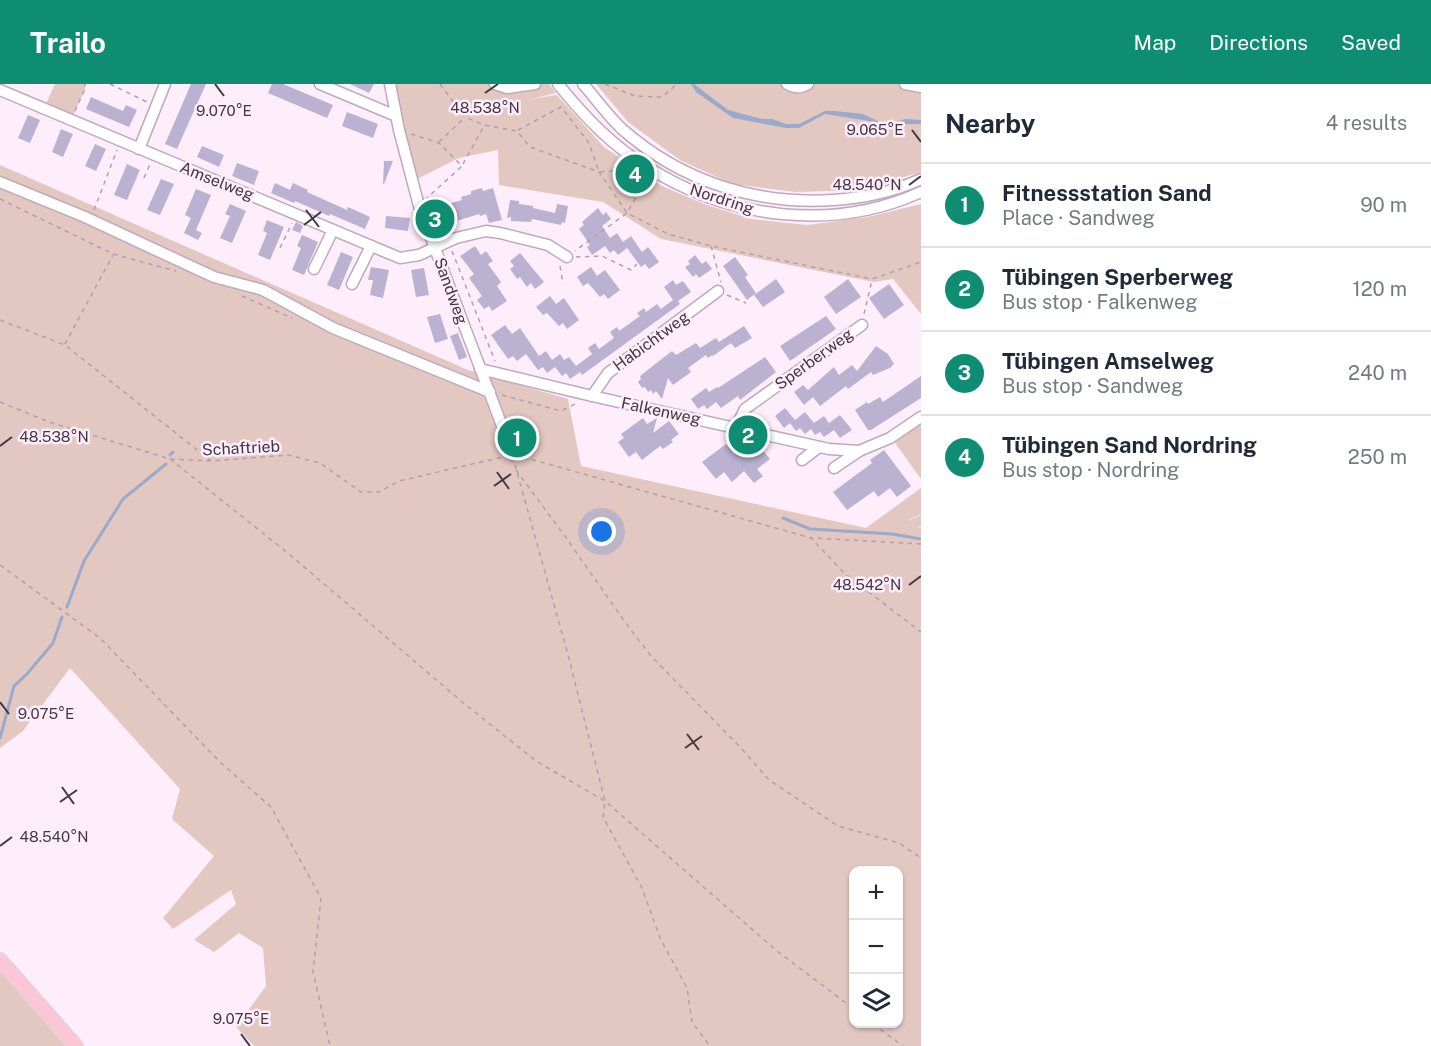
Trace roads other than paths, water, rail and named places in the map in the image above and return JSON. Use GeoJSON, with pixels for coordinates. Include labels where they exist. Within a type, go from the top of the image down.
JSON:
{"type":"FeatureCollection","features":[{"type":"Feature","properties":{"kind":"main road"},"geometry":{"type":"LineString","coordinates":[[0,960],[76,1046]]}},
{"type":"Feature","properties":{"kind":"street"},"geometry":{"type":"LineString","coordinates":[[139,149],[165,84]]}},
{"type":"Feature","properties":{"kind":"street"},"geometry":{"type":"LineString","coordinates":[[320,84],[396,116]]}},
{"type":"Feature","properties":{"kind":"street","name":"Sandweg"},"geometry":{"type":"LineString","coordinates":[[390,84],[399,130],[419,206],[513,455]]}},
{"type":"Feature","properties":{"kind":"street"},"geometry":{"type":"LineString","coordinates":[[495,84],[507,88],[535,84]]}},
{"type":"Feature","properties":{"kind":"street","name":"Nordring"},"geometry":{"type":"LineString","coordinates":[[558,84],[610,140],[648,168],[692,191],[731,206],[767,213],[808,216],[861,212],[906,199],[921,192]]}},
{"type":"Feature","properties":{"kind":"street","name":"Nordring"},"geometry":{"type":"LineString","coordinates":[[583,84],[622,128],[658,156],[697,177],[731,191],[768,199],[809,202],[858,198],[902,188],[921,179]]}},
{"type":"Feature","properties":{"kind":"street"},"geometry":{"type":"LineString","coordinates":[[787,84],[794,88],[808,84]]}},
{"type":"Feature","properties":{"kind":"street"},"geometry":{"type":"LineString","coordinates":[[905,84],[921,87]]}},
{"type":"Feature","properties":{"kind":"street","name":"Amselweg"},"geometry":{"type":"LineString","coordinates":[[0,90],[400,258],[419,255],[469,234],[486,231],[537,242],[562,254]]}},
{"type":"Feature","properties":{"kind":"street"},"geometry":{"type":"LineString","coordinates":[[0,182],[90,219],[214,277],[263,290],[333,328],[490,392]]}},
{"type":"Feature","properties":{"kind":"street"},"geometry":{"type":"LineString","coordinates":[[314,269],[333,230]]}},
{"type":"Feature","properties":{"kind":"street"},"geometry":{"type":"LineString","coordinates":[[352,284],[371,246]]}},
{"type":"Feature","properties":{"kind":"street","name":"Habichtweg"},"geometry":{"type":"LineString","coordinates":[[592,396],[608,373],[718,291]]}},
{"type":"Feature","properties":{"kind":"street","name":"Sperberweg"},"geometry":{"type":"LineString","coordinates":[[736,427],[745,409],[862,325]]}},
{"type":"Feature","properties":{"kind":"street","name":"Falkenweg"},"geometry":{"type":"LineString","coordinates":[[480,369],[819,447],[859,451],[890,438],[921,417]]}},
{"type":"Feature","properties":{"kind":"street"},"geometry":{"type":"LineString","coordinates":[[802,460],[819,447]]}},
{"type":"Feature","properties":{"kind":"street"},"geometry":{"type":"LineString","coordinates":[[834,468],[859,451]]}},
{"type":"Feature","properties":{"kind":"water"},"geometry":{"type":"Polygon","coordinates":[[[691,84],[728,110],[786,124],[799,124],[825,111],[835,111],[863,114],[886,125],[905,119],[921,120],[921,124],[904,124],[888,129],[869,121],[825,114],[799,128],[786,128],[733,118],[696,92],[691,84]]]}},
{"type":"Feature","properties":{"kind":"waterway"},"geometry":{"type":"LineString","coordinates":[[170,455],[173,452]]}},
{"type":"Feature","properties":{"kind":"waterway"},"geometry":{"type":"LineString","coordinates":[[67,607],[84,561],[123,499],[166,464]]}},
{"type":"Feature","properties":{"kind":"waterway"},"geometry":{"type":"LineString","coordinates":[[783,518],[810,529],[892,534],[921,539]]}},
{"type":"Feature","properties":{"kind":"waterway"},"geometry":{"type":"LineString","coordinates":[[0,738],[14,686],[53,643],[62,617]]}},
{"type":"Feature","properties":{"kind":"place","name":"Tübingen Sand Nordring"},"geometry":{"type":"Point","coordinates":[635,174]}},
{"type":"Feature","properties":{"kind":"place","name":"Tübingen Amselweg"},"geometry":{"type":"Point","coordinates":[435,219]}},
{"type":"Feature","properties":{"kind":"place","name":"Tübingen Sperberweg"},"geometry":{"type":"Point","coordinates":[748,435]}},
{"type":"Feature","properties":{"kind":"place","name":"Fitnessstation Sand"},"geometry":{"type":"Point","coordinates":[517,438]}}]}
